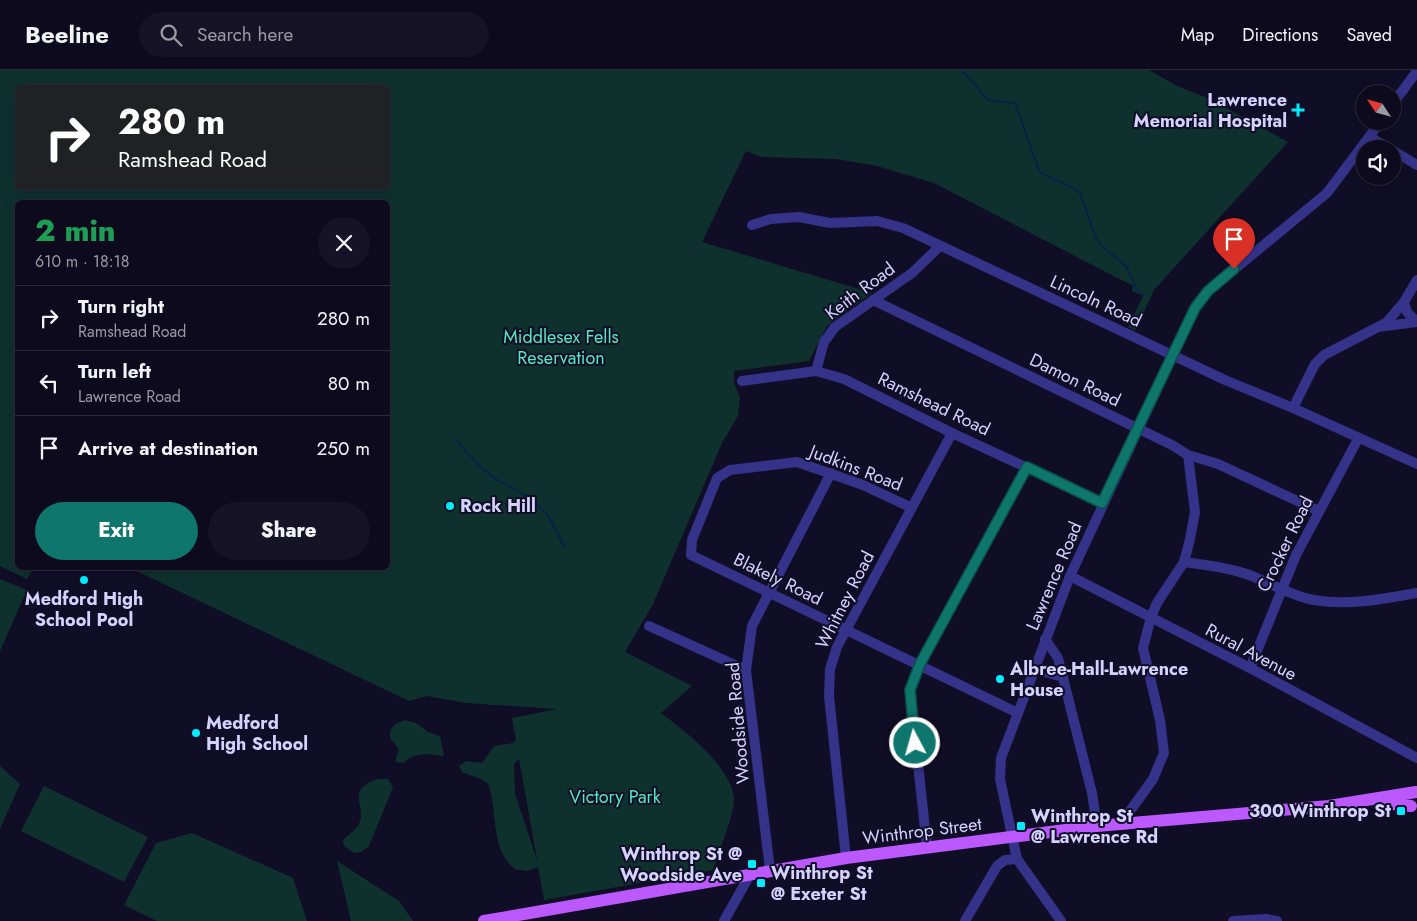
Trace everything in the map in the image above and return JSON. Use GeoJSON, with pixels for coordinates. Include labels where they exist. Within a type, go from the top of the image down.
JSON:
{"type":"FeatureCollection","features":[{"type":"Feature","properties":{"kind":"main road","name":"Winthrop Street"},"geometry":{"type":"LineString","coordinates":[[484,921],[751,873],[846,858],[1097,826],[1367,802],[1417,792]]}},
{"type":"Feature","properties":{"kind":"main road"},"geometry":{"type":"LineString","coordinates":[[1414,810],[1412,799],[1417,792]]}},
{"type":"Feature","properties":{"kind":"main road","name":"Winthrop Street"},"geometry":{"type":"LineString","coordinates":[[1367,802],[1414,810]]}},
{"type":"Feature","properties":{"kind":"street"},"geometry":{"type":"LineString","coordinates":[[1401,93],[1417,71]]}},
{"type":"Feature","properties":{"kind":"street","name":"Lawrence Road"},"geometry":{"type":"LineString","coordinates":[[1017,859],[1011,837],[1000,769],[1001,758],[1070,576],[1102,503],[1195,308],[1208,291],[1327,193],[1375,130]]}},
{"type":"Feature","properties":{"kind":"street"},"geometry":{"type":"LineString","coordinates":[[1370,137],[1375,140]]}},
{"type":"Feature","properties":{"kind":"street"},"geometry":{"type":"LineString","coordinates":[[1401,155],[1417,165]]}},
{"type":"Feature","properties":{"kind":"street","name":"Lincoln Road"},"geometry":{"type":"LineString","coordinates":[[752,225],[771,220],[799,217],[830,223],[878,221],[903,228],[1225,380],[1293,408],[1417,464]]}},
{"type":"Feature","properties":{"kind":"street","name":"Keith Road"},"geometry":{"type":"LineString","coordinates":[[816,371],[824,342],[835,327],[912,273],[940,246]]}},
{"type":"Feature","properties":{"kind":"street"},"geometry":{"type":"LineString","coordinates":[[1293,408],[1315,364],[1324,355],[1378,328],[1390,319],[1404,302],[1417,280]]}},
{"type":"Feature","properties":{"kind":"street","name":"Damon Road"},"geometry":{"type":"LineString","coordinates":[[873,300],[1188,455],[1218,464],[1319,511]]}},
{"type":"Feature","properties":{"kind":"street"},"geometry":{"type":"LineString","coordinates":[[1404,302],[1407,312],[1416,321]]}},
{"type":"Feature","properties":{"kind":"street"},"geometry":{"type":"LineString","coordinates":[[1378,328],[1416,321]]}},
{"type":"Feature","properties":{"kind":"street","name":"Ramshead Road"},"geometry":{"type":"LineString","coordinates":[[742,381],[816,371],[844,379],[952,433],[1102,503]]}},
{"type":"Feature","properties":{"kind":"street","name":"Whitney Road"},"geometry":{"type":"LineString","coordinates":[[846,858],[829,696],[830,669],[837,647],[952,433]]}},
{"type":"Feature","properties":{"kind":"street","name":"Crocker Road"},"geometry":{"type":"LineString","coordinates":[[1250,668],[1280,589],[1358,438]]}},
{"type":"Feature","properties":{"kind":"street"},"geometry":{"type":"LineString","coordinates":[[1120,824],[1153,779],[1164,753],[1160,720],[1143,648],[1151,617],[1157,603],[1184,562],[1195,512],[1188,455]]}},
{"type":"Feature","properties":{"kind":"street","name":"Judkins Road"},"geometry":{"type":"LineString","coordinates":[[692,550],[692,540],[717,478],[730,470],[797,462],[831,473],[912,508]]}},
{"type":"Feature","properties":{"kind":"street"},"geometry":{"type":"LineString","coordinates":[[927,847],[910,690],[920,664],[1027,467]]}},
{"type":"Feature","properties":{"kind":"street","name":"Woodside Road"},"geometry":{"type":"LineString","coordinates":[[770,870],[746,670],[752,626],[767,593],[831,473]]}},
{"type":"Feature","properties":{"kind":"street","name":"Blakely Road"},"geometry":{"type":"LineString","coordinates":[[692,550],[691,556],[920,664],[1018,713]]}},
{"type":"Feature","properties":{"kind":"street"},"geometry":{"type":"LineString","coordinates":[[1184,562],[1212,566],[1250,576],[1312,600],[1342,603],[1380,600],[1417,592]]}},
{"type":"Feature","properties":{"kind":"street","name":"Rural Avenue"},"geometry":{"type":"LineString","coordinates":[[1070,576],[1250,668],[1417,758]]}},
{"type":"Feature","properties":{"kind":"street"},"geometry":{"type":"LineString","coordinates":[[649,626],[746,670]]}},
{"type":"Feature","properties":{"kind":"street"},"geometry":{"type":"LineString","coordinates":[[1045,639],[1058,658],[1092,793],[1097,826]]}},
{"type":"Feature","properties":{"kind":"street"},"geometry":{"type":"LineString","coordinates":[[1034,669],[1063,677]]}},
{"type":"Feature","properties":{"kind":"street"},"geometry":{"type":"LineString","coordinates":[[965,921],[997,866],[1005,860],[1017,859],[1061,921]]}},
{"type":"Feature","properties":{"kind":"street"},"geometry":{"type":"LineString","coordinates":[[724,921],[751,873]]}},
{"type":"Feature","properties":{"kind":"street"},"geometry":{"type":"LineString","coordinates":[[1233,921],[1266,919],[1277,921]]}},
{"type":"Feature","properties":{"kind":"green space","name":"Middlesex Fells Reservation"},"geometry":{"type":"Polygon","coordinates":[[[0,70],[1149,70],[1177,86],[1210,99],[1288,142],[1154,290],[1135,331],[1128,327],[1143,296],[1132,291],[1133,286],[934,183],[877,166],[836,159],[762,157],[746,151],[702,242],[872,293],[827,326],[809,361],[734,371],[734,383],[740,397],[738,416],[722,443],[653,604],[625,652],[692,686],[661,713],[706,751],[726,775],[732,788],[733,807],[713,870],[544,900],[538,867],[527,871],[515,869],[502,852],[498,841],[488,784],[483,780],[462,772],[459,766],[466,761],[482,763],[494,746],[513,743],[516,740],[512,718],[557,709],[466,703],[427,696],[409,701],[134,570],[390,570],[390,200],[15,200],[15,570],[33,570],[27,579],[0,566],[0,70]],[[519,759],[514,764],[515,794],[537,859],[519,759]]]}},
{"type":"Feature","properties":{"kind":"green space"},"geometry":{"type":"Polygon","coordinates":[[[0,579],[27,590],[0,651],[0,579]]]}},
{"type":"Feature","properties":{"kind":"green space"},"geometry":{"type":"Polygon","coordinates":[[[405,720],[416,723],[428,732],[440,736],[444,756],[422,754],[412,757],[403,763],[395,762],[399,749],[390,738],[391,731],[396,724],[405,720]]]}},
{"type":"Feature","properties":{"kind":"green space"},"geometry":{"type":"Polygon","coordinates":[[[0,766],[20,784],[0,829],[0,766]]]}},
{"type":"Feature","properties":{"kind":"green space"},"geometry":{"type":"Polygon","coordinates":[[[377,779],[388,779],[393,787],[369,846],[361,852],[354,853],[344,846],[343,841],[359,824],[361,811],[359,794],[367,784],[377,779]]]}},
{"type":"Feature","properties":{"kind":"green space"},"geometry":{"type":"Polygon","coordinates":[[[44,786],[148,837],[124,882],[21,831],[44,786]]]}},
{"type":"Feature","properties":{"kind":"green space"},"geometry":{"type":"Polygon","coordinates":[[[192,833],[293,878],[307,921],[157,921],[124,905],[156,843],[192,833]]]}},
{"type":"Feature","properties":{"kind":"green space"},"geometry":{"type":"Polygon","coordinates":[[[337,861],[399,901],[413,921],[351,921],[337,861]]]}},
{"type":"Feature","properties":{"kind":"waterway"},"geometry":{"type":"LineString","coordinates":[[962,70],[988,100],[1015,103],[1040,173],[1072,187],[1080,193],[1096,238],[1104,248],[1126,266],[1137,290],[1143,295]]}},
{"type":"Feature","properties":{"kind":"waterway"},"geometry":{"type":"LineString","coordinates":[[456,439],[492,477],[527,496],[538,505],[547,514],[564,547]]}},
{"type":"Feature","properties":{"kind":"place","name":"Lawrence Memorial Hospital"},"geometry":{"type":"Point","coordinates":[1298,110]}},
{"type":"Feature","properties":{"kind":"place","name":"Rock Hill"},"geometry":{"type":"Point","coordinates":[450,506]}},
{"type":"Feature","properties":{"kind":"place","name":"Medford High School Pool"},"geometry":{"type":"Point","coordinates":[84,580]}},
{"type":"Feature","properties":{"kind":"place","name":"Albree-Hall-Lawrence House"},"geometry":{"type":"Point","coordinates":[1000,679]}},
{"type":"Feature","properties":{"kind":"place","name":"Medford High School"},"geometry":{"type":"Point","coordinates":[196,733]}},
{"type":"Feature","properties":{"kind":"place","name":"300 Winthrop St"},"geometry":{"type":"Point","coordinates":[1401,811]}},
{"type":"Feature","properties":{"kind":"place","name":"Winthrop St @ Lawrence Rd"},"geometry":{"type":"Point","coordinates":[1021,826]}},
{"type":"Feature","properties":{"kind":"place","name":"Winthrop St @ Woodside Ave"},"geometry":{"type":"Point","coordinates":[752,864]}},
{"type":"Feature","properties":{"kind":"place","name":"Winthrop St @ Exeter St"},"geometry":{"type":"Point","coordinates":[761,883]}},
{"type":"Feature","properties":{"kind":"route"},"geometry":{"type":"LineString","coordinates":[[915,743],[910,690],[920,664],[1027,467],[1102,503],[1195,308],[1208,291],[1234,269]]}},
{"type":"Feature","properties":{"kind":"park label","name":"Victory Park"},"geometry":{"type":"Point","coordinates":[615,797]}}]}
